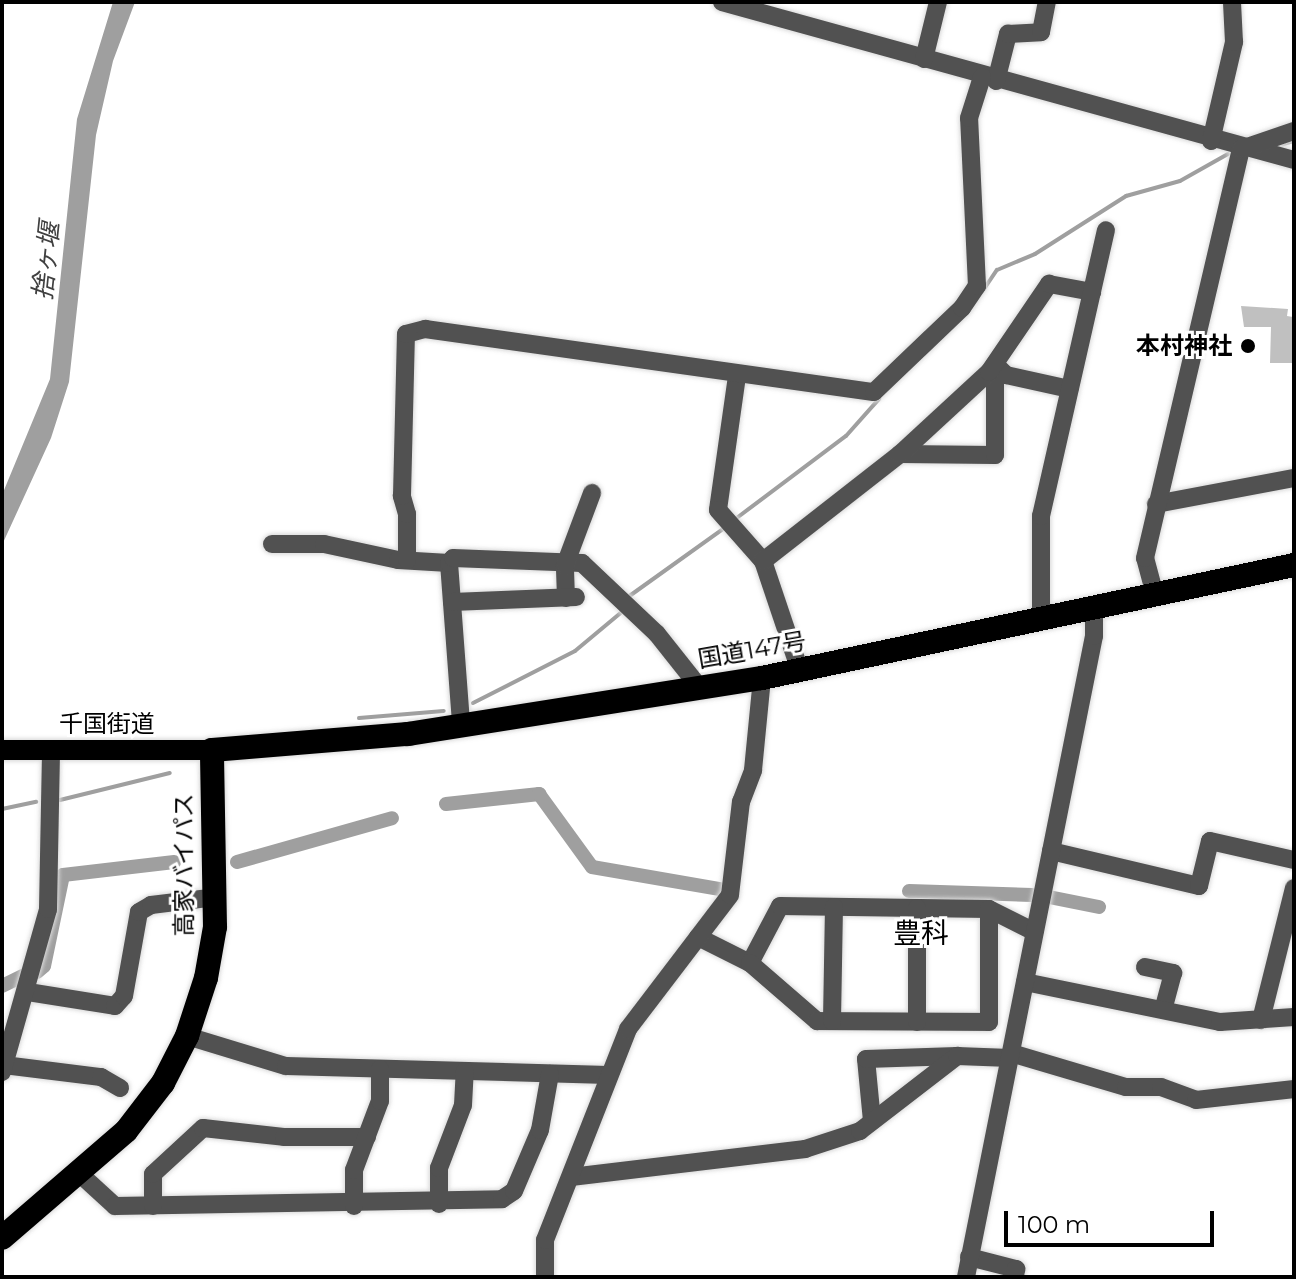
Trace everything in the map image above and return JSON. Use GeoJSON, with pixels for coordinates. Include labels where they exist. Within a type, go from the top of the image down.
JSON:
{"type":"FeatureCollection","features":[{"type":"Feature","properties":{"kind":"highway","name":"国道147号"},"geometry":{"type":"LineString","coordinates":[[212,750],[336,743],[762,678],[1294,565]]}},
{"type":"Feature","properties":{"kind":"highway","name":"高家バイパス"},"geometry":{"type":"LineString","coordinates":[[2,1238],[81,1175],[140,1115],[187,1036],[206,978],[216,897],[212,750]]}},
{"type":"Feature","properties":{"kind":"main road","name":"千国街道"},"geometry":{"type":"LineString","coordinates":[[2,750],[212,750]]}},
{"type":"Feature","properties":{"kind":"street"},"geometry":{"type":"LineString","coordinates":[[722,2],[1211,141],[1294,160]]}},
{"type":"Feature","properties":{"kind":"street"},"geometry":{"type":"LineString","coordinates":[[924,59],[938,2]]}},
{"type":"Feature","properties":{"kind":"street"},"geometry":{"type":"LineString","coordinates":[[407,560],[407,514],[402,496],[406,334],[425,329],[737,376],[874,392],[967,303],[977,280],[969,118],[1008,34],[1041,32],[1047,2]]}},
{"type":"Feature","properties":{"kind":"street"},"geometry":{"type":"LineString","coordinates":[[1211,141],[1234,42],[1232,2]]}},
{"type":"Feature","properties":{"kind":"street"},"geometry":{"type":"LineString","coordinates":[[1241,149],[1294,131]]}},
{"type":"Feature","properties":{"kind":"street"},"geometry":{"type":"LineString","coordinates":[[1155,595],[1145,558],[1241,149]]}},
{"type":"Feature","properties":{"kind":"street"},"geometry":{"type":"LineString","coordinates":[[1041,620],[1041,516],[1106,230]]}},
{"type":"Feature","properties":{"kind":"street"},"geometry":{"type":"LineString","coordinates":[[763,561],[900,454],[995,364],[1049,284],[1092,292]]}},
{"type":"Feature","properties":{"kind":"street"},"geometry":{"type":"LineString","coordinates":[[995,364],[1006,375],[1069,389]]}},
{"type":"Feature","properties":{"kind":"street"},"geometry":{"type":"LineString","coordinates":[[900,454],[995,455],[995,364]]}},
{"type":"Feature","properties":{"kind":"street"},"geometry":{"type":"LineString","coordinates":[[737,376],[718,510],[763,561],[800,671]]}},
{"type":"Feature","properties":{"kind":"street"},"geometry":{"type":"LineString","coordinates":[[1156,504],[1294,478]]}},
{"type":"Feature","properties":{"kind":"street"},"geometry":{"type":"LineString","coordinates":[[452,602],[571,597],[567,560],[592,493]]}},
{"type":"Feature","properties":{"kind":"street"},"geometry":{"type":"LineString","coordinates":[[272,544],[324,544],[407,560],[449,563]]}},
{"type":"Feature","properties":{"kind":"street"},"geometry":{"type":"LineString","coordinates":[[461,723],[449,563],[453,558],[567,560],[582,563],[657,634],[700,688]]}},
{"type":"Feature","properties":{"kind":"street"},"geometry":{"type":"LineString","coordinates":[[966,1277],[1094,636],[1094,608]]}},
{"type":"Feature","properties":{"kind":"street"},"geometry":{"type":"LineString","coordinates":[[545,1277],[545,1240],[628,1029],[698,937],[734,883],[762,678]]}},
{"type":"Feature","properties":{"kind":"street"},"geometry":{"type":"LineString","coordinates":[[51,750],[51,885],[28,992],[3,1068],[101,1077],[120,1088]]}},
{"type":"Feature","properties":{"kind":"street"},"geometry":{"type":"LineString","coordinates":[[1051,851],[1199,886],[1210,841],[1294,860]]}},
{"type":"Feature","properties":{"kind":"street"},"geometry":{"type":"LineString","coordinates":[[1261,1020],[1294,888]]}},
{"type":"Feature","properties":{"kind":"street"},"geometry":{"type":"LineString","coordinates":[[28,992],[115,1006],[124,996],[139,912],[151,905],[216,897]]}},
{"type":"Feature","properties":{"kind":"street"},"geometry":{"type":"LineString","coordinates":[[750,963],[780,906],[989,909],[1035,932]]}},
{"type":"Feature","properties":{"kind":"street"},"geometry":{"type":"LineString","coordinates":[[832,1021],[834,907]]}},
{"type":"Feature","properties":{"kind":"street"},"geometry":{"type":"LineString","coordinates":[[917,908],[917,1022]]}},
{"type":"Feature","properties":{"kind":"street"},"geometry":{"type":"LineString","coordinates":[[698,937],[750,963],[817,1021],[989,1022],[989,909]]}},
{"type":"Feature","properties":{"kind":"street"},"geometry":{"type":"LineString","coordinates":[[1145,967],[1173,973],[1163,1010]]}},
{"type":"Feature","properties":{"kind":"street"},"geometry":{"type":"LineString","coordinates":[[1025,982],[1220,1022],[1294,1017]]}},
{"type":"Feature","properties":{"kind":"street"},"geometry":{"type":"LineString","coordinates":[[187,1036],[286,1066],[608,1075]]}},
{"type":"Feature","properties":{"kind":"street"},"geometry":{"type":"LineString","coordinates":[[872,1121],[866,1059],[1010,1055],[1126,1087],[1161,1087],[1196,1100],[1294,1089]]}},
{"type":"Feature","properties":{"kind":"street"},"geometry":{"type":"LineString","coordinates":[[571,1177],[805,1149],[860,1131],[957,1056]]}},
{"type":"Feature","properties":{"kind":"street"},"geometry":{"type":"LineString","coordinates":[[354,1206],[354,1170],[380,1101],[380,1069]]}},
{"type":"Feature","properties":{"kind":"street"},"geometry":{"type":"LineString","coordinates":[[439,1204],[439,1168],[463,1105],[465,1071]]}},
{"type":"Feature","properties":{"kind":"street"},"geometry":{"type":"LineString","coordinates":[[81,1175],[115,1206],[354,1206],[502,1199],[514,1191],[540,1130],[550,1074]]}},
{"type":"Feature","properties":{"kind":"street"},"geometry":{"type":"LineString","coordinates":[[153,1206],[153,1174],[203,1128],[284,1137],[367,1137]]}},
{"type":"Feature","properties":{"kind":"street"},"geometry":{"type":"LineString","coordinates":[[969,1257],[1016,1269],[1015,1277]]}},
{"type":"Feature","properties":{"kind":"shaded area"},"geometry":{"type":"Polygon","coordinates":[[[113,2],[135,2],[113,61],[96,135],[69,382],[51,438],[2,545],[2,495],[50,379],[77,119],[113,2]]]}},
{"type":"Feature","properties":{"kind":"building"},"geometry":{"type":"Polygon","coordinates":[[[1241,306],[1288,309],[1287,316],[1293,317],[1292,363],[1270,363],[1271,327],[1244,327],[1241,306]]]}},
{"type":"Feature","properties":{"kind":"waterway"},"geometry":{"type":"LineString","coordinates":[[1273,147],[1294,141]]}},
{"type":"Feature","properties":{"kind":"waterway"},"geometry":{"type":"LineString","coordinates":[[984,289],[997,270],[1035,254],[1126,196],[1180,181],[1228,154]]}},
{"type":"Feature","properties":{"kind":"waterway"},"geometry":{"type":"LineString","coordinates":[[738,517],[846,436],[879,399]]}},
{"type":"Feature","properties":{"kind":"waterway"},"geometry":{"type":"LineString","coordinates":[[628,597],[723,529]]}},
{"type":"Feature","properties":{"kind":"waterway"},"geometry":{"type":"LineString","coordinates":[[473,703],[575,651],[623,611]]}},
{"type":"Feature","properties":{"kind":"waterway"},"geometry":{"type":"LineString","coordinates":[[359,718],[444,711]]}},
{"type":"Feature","properties":{"kind":"waterway"},"geometry":{"type":"LineString","coordinates":[[60,800],[170,773]]}},
{"type":"Feature","properties":{"kind":"waterway"},"geometry":{"type":"LineString","coordinates":[[446,804],[539,794],[592,867],[720,889]]}},
{"type":"Feature","properties":{"kind":"waterway"},"geometry":{"type":"LineString","coordinates":[[2,809],[36,802]]}},
{"type":"Feature","properties":{"kind":"waterway"},"geometry":{"type":"LineString","coordinates":[[237,862],[392,818]]}},
{"type":"Feature","properties":{"kind":"waterway"},"geometry":{"type":"LineString","coordinates":[[37,972],[44,966],[63,875],[174,862]]}},
{"type":"Feature","properties":{"kind":"waterway"},"geometry":{"type":"LineString","coordinates":[[909,891],[1032,895]]}},
{"type":"Feature","properties":{"kind":"waterway"},"geometry":{"type":"LineString","coordinates":[[1049,897],[1099,907]]}},
{"type":"Feature","properties":{"kind":"waterway"},"geometry":{"type":"LineString","coordinates":[[2,986],[27,974]]}},
{"type":"Feature","properties":{"kind":"place","name":"本村神社"},"geometry":{"type":"Point","coordinates":[1248,346]}},
{"type":"Feature","properties":{"kind":"district","name":"豊科"},"geometry":{"type":"Point","coordinates":[921,933]}},
{"type":"Feature","properties":{"kind":"water label","name":"捨ヶ堰"},"geometry":{"type":"Point","coordinates":[47,261]}}]}
